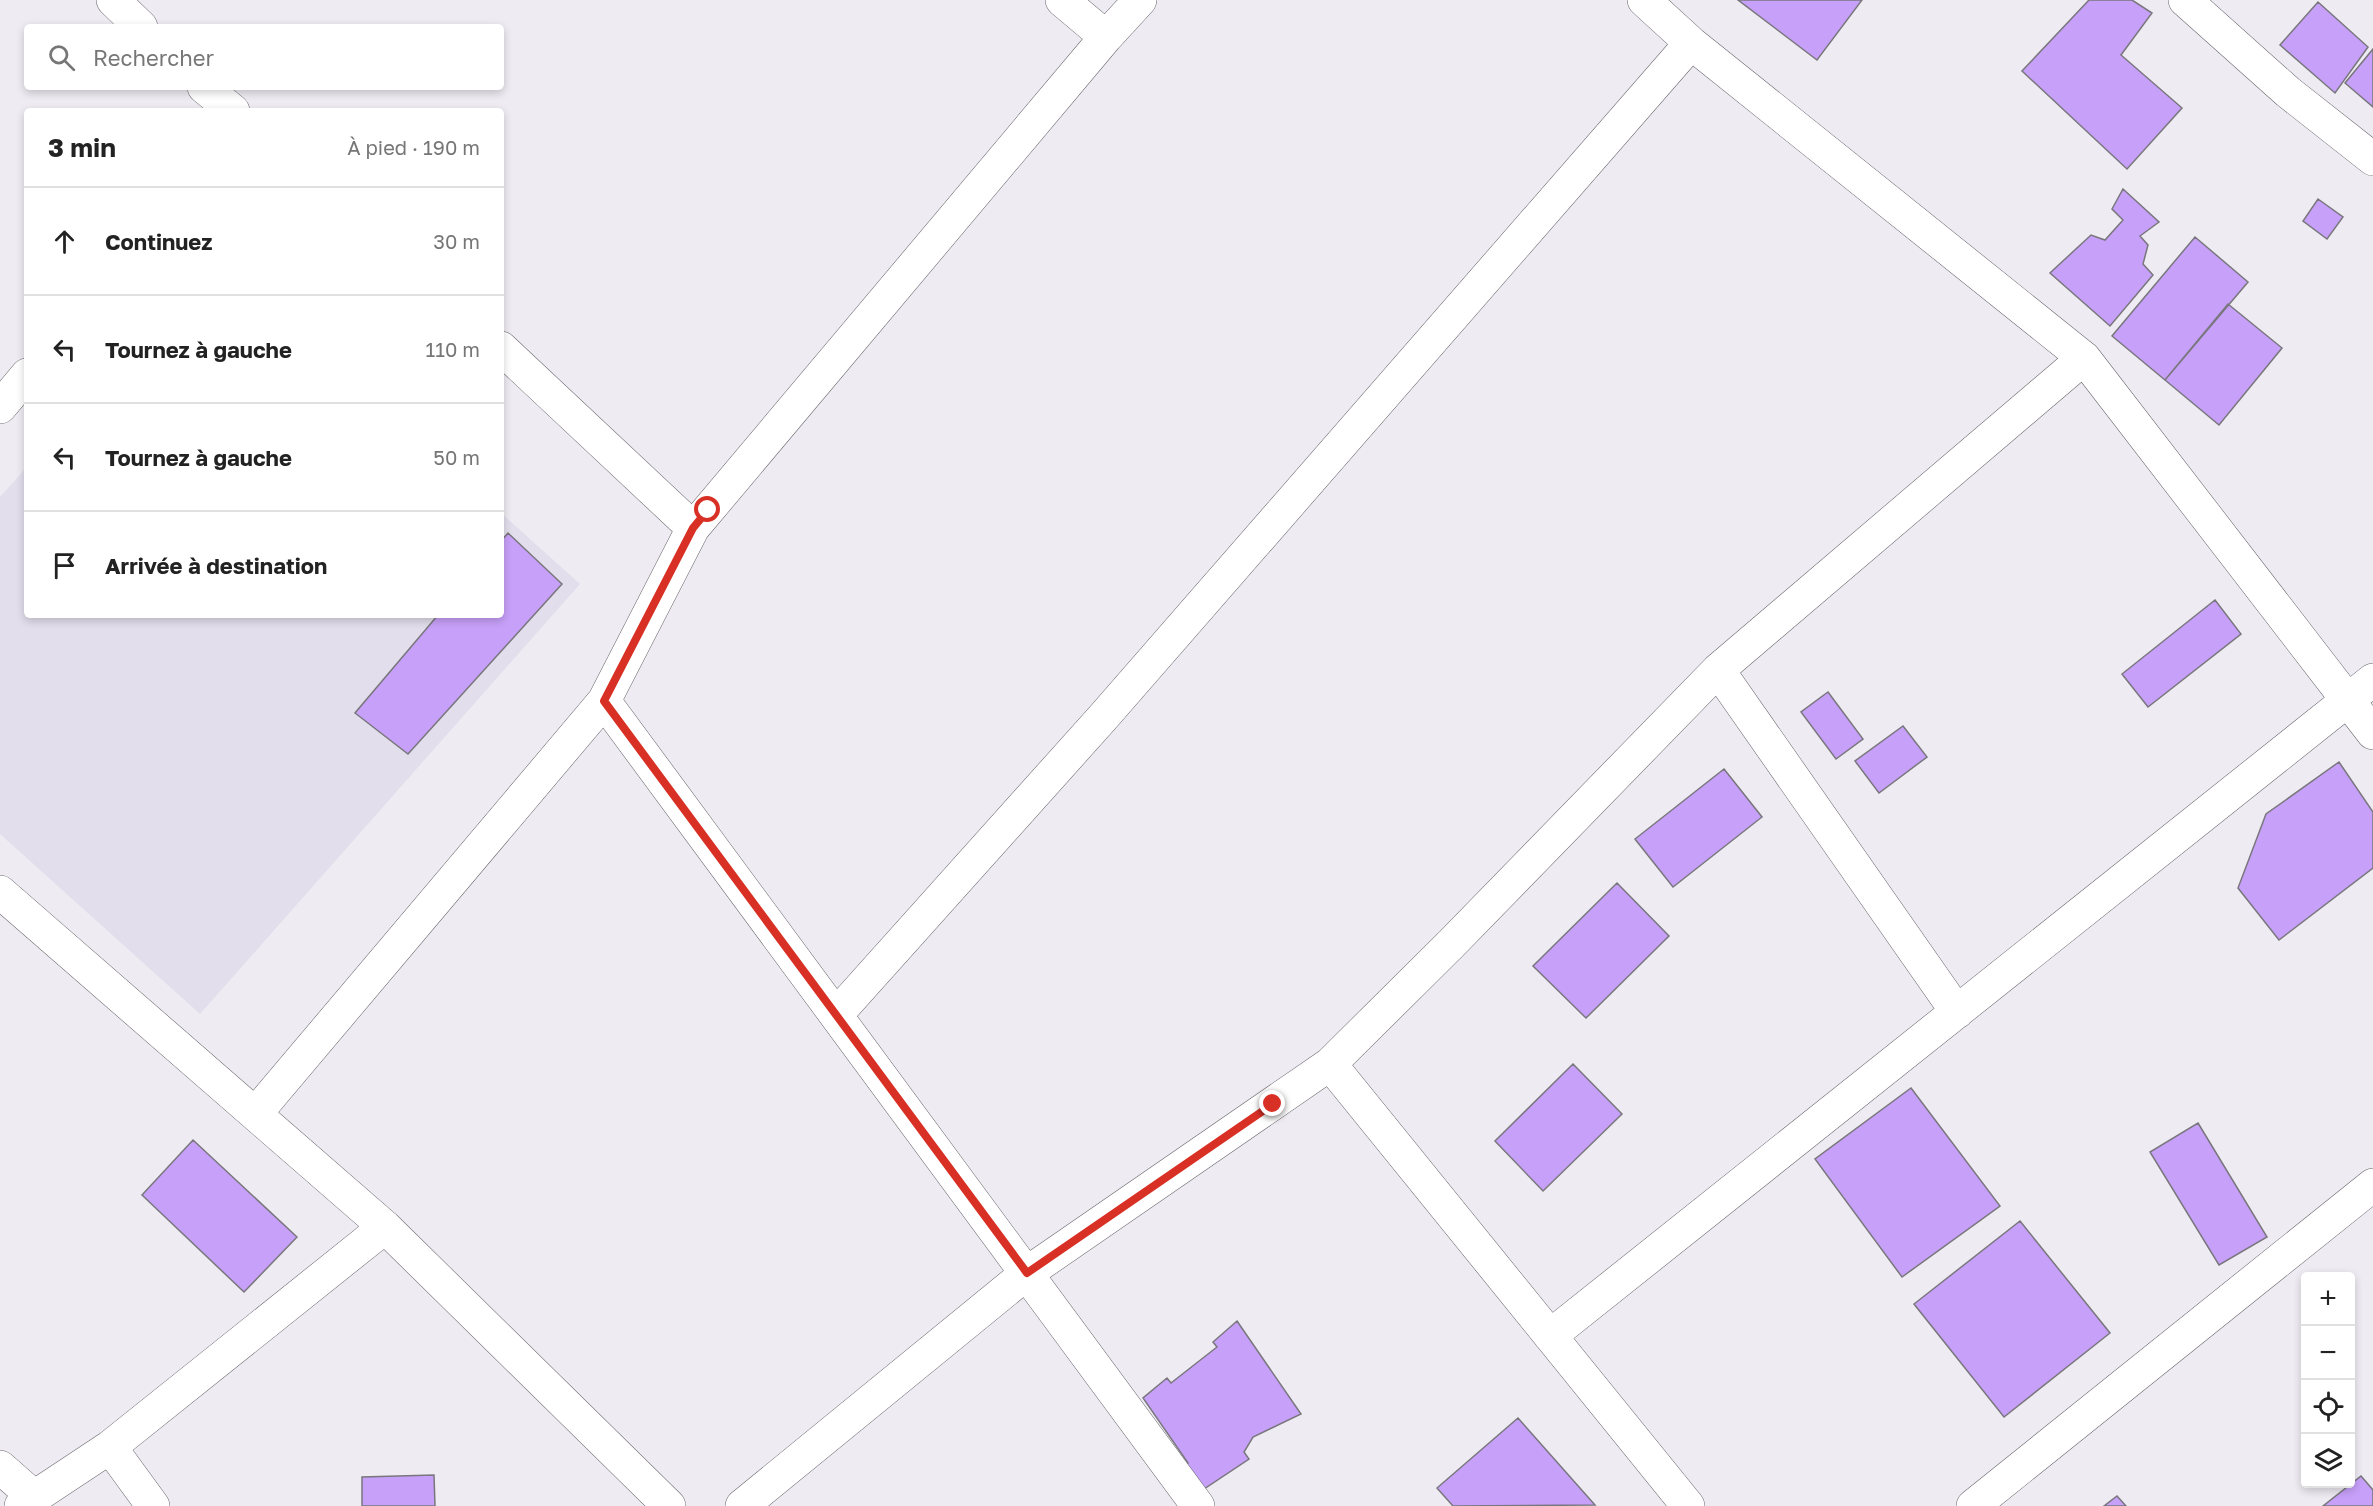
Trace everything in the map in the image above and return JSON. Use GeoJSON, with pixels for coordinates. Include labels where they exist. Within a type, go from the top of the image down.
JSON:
{"type":"FeatureCollection","features":[{"type":"Feature","properties":{"kind":"street"},"geometry":{"type":"LineString","coordinates":[[113,0],[138,24]]}},
{"type":"Feature","properties":{"kind":"street"},"geometry":{"type":"LineString","coordinates":[[1062,0],[1106,37]]}},
{"type":"Feature","properties":{"kind":"street"},"geometry":{"type":"LineString","coordinates":[[256,1113],[604,701],[693,528],[1106,37],[1140,0]]}},
{"type":"Feature","properties":{"kind":"street"},"geometry":{"type":"LineString","coordinates":[[1644,0],[1691,43],[2084,358],[2373,733]]}},
{"type":"Feature","properties":{"kind":"street"},"geometry":{"type":"LineString","coordinates":[[2185,0],[2288,92],[2373,159]]}},
{"type":"Feature","properties":{"kind":"street"},"geometry":{"type":"LineString","coordinates":[[836,1015],[1105,715],[1691,43]]}},
{"type":"Feature","properties":{"kind":"street"},"geometry":{"type":"LineString","coordinates":[[208,90],[229,108]]}},
{"type":"Feature","properties":{"kind":"street"},"geometry":{"type":"LineString","coordinates":[[504,351],[693,528]]}},
{"type":"Feature","properties":{"kind":"street"},"geometry":{"type":"LineString","coordinates":[[742,1506],[1027,1273],[1330,1064],[1452,944],[1719,670],[2084,358]]}},
{"type":"Feature","properties":{"kind":"street"},"geometry":{"type":"LineString","coordinates":[[0,407],[24,379]]}},
{"type":"Feature","properties":{"kind":"street"},"geometry":{"type":"LineString","coordinates":[[1719,670],[1957,1012]]}},
{"type":"Feature","properties":{"kind":"street"},"geometry":{"type":"LineString","coordinates":[[1550,1336],[2373,680]]}},
{"type":"Feature","properties":{"kind":"street"},"geometry":{"type":"LineString","coordinates":[[604,701],[1198,1506]]}},
{"type":"Feature","properties":{"kind":"street"},"geometry":{"type":"LineString","coordinates":[[0,892],[385,1227],[669,1506]]}},
{"type":"Feature","properties":{"kind":"street"},"geometry":{"type":"LineString","coordinates":[[1330,1064],[1688,1506]]}},
{"type":"Feature","properties":{"kind":"street"},"geometry":{"type":"LineString","coordinates":[[1973,1506],[2373,1185]]}},
{"type":"Feature","properties":{"kind":"street"},"geometry":{"type":"LineString","coordinates":[[0,1467],[27,1501],[110,1447],[385,1227]]}},
{"type":"Feature","properties":{"kind":"street"},"geometry":{"type":"LineString","coordinates":[[110,1447],[153,1506]]}},
{"type":"Feature","properties":{"kind":"shaded area"},"geometry":{"type":"Polygon","coordinates":[[[24,470],[24,618],[504,618],[504,516],[580,584],[200,1014],[0,834],[0,497],[24,470]]]}},
{"type":"Feature","properties":{"kind":"building"},"geometry":{"type":"Polygon","coordinates":[[[1738,0],[1862,0],[1817,60],[1738,0]]]}},
{"type":"Feature","properties":{"kind":"building"},"geometry":{"type":"Polygon","coordinates":[[[2089,0],[2132,0],[2152,13],[2121,55],[2182,108],[2127,169],[2022,71],[2089,0]]]}},
{"type":"Feature","properties":{"kind":"building"},"geometry":{"type":"Polygon","coordinates":[[[2318,2],[2368,47],[2335,93],[2280,45],[2318,2]]]}},
{"type":"Feature","properties":{"kind":"building"},"geometry":{"type":"Polygon","coordinates":[[[2373,49],[2373,107],[2345,83],[2373,49]]]}},
{"type":"Feature","properties":{"kind":"building"},"geometry":{"type":"Polygon","coordinates":[[[2123,189],[2159,222],[2140,236],[2148,245],[2143,264],[2153,275],[2110,326],[2050,273],[2091,235],[2105,240],[2123,220],[2112,209],[2123,189]]]}},
{"type":"Feature","properties":{"kind":"building"},"geometry":{"type":"Polygon","coordinates":[[[2318,199],[2343,217],[2327,239],[2303,221],[2318,199]]]}},
{"type":"Feature","properties":{"kind":"building"},"geometry":{"type":"Polygon","coordinates":[[[2195,237],[2248,282],[2165,380],[2112,336],[2195,237]]]}},
{"type":"Feature","properties":{"kind":"building"},"geometry":{"type":"Polygon","coordinates":[[[2228,304],[2282,348],[2219,425],[2165,380],[2228,304]]]}},
{"type":"Feature","properties":{"kind":"building"},"geometry":{"type":"Polygon","coordinates":[[[508,533],[562,584],[408,754],[355,713],[435,618],[504,618],[504,538],[508,533]]]}},
{"type":"Feature","properties":{"kind":"building"},"geometry":{"type":"Polygon","coordinates":[[[2215,600],[2241,634],[2148,707],[2122,674],[2215,600]]]}},
{"type":"Feature","properties":{"kind":"building"},"geometry":{"type":"Polygon","coordinates":[[[1828,692],[1863,739],[1836,759],[1801,712],[1828,692]]]}},
{"type":"Feature","properties":{"kind":"building"},"geometry":{"type":"Polygon","coordinates":[[[1903,726],[1927,757],[1879,793],[1855,761],[1903,726]]]}},
{"type":"Feature","properties":{"kind":"building"},"geometry":{"type":"Polygon","coordinates":[[[2339,762],[2373,812],[2373,868],[2279,940],[2238,888],[2266,814],[2339,762]]]}},
{"type":"Feature","properties":{"kind":"building"},"geometry":{"type":"Polygon","coordinates":[[[1724,769],[1762,817],[1673,887],[1635,839],[1724,769]]]}},
{"type":"Feature","properties":{"kind":"building"},"geometry":{"type":"Polygon","coordinates":[[[1617,883],[1669,936],[1586,1018],[1533,966],[1617,883]]]}},
{"type":"Feature","properties":{"kind":"building"},"geometry":{"type":"Polygon","coordinates":[[[1573,1064],[1622,1114],[1543,1191],[1495,1141],[1573,1064]]]}},
{"type":"Feature","properties":{"kind":"building"},"geometry":{"type":"Polygon","coordinates":[[[1911,1088],[2000,1206],[1902,1277],[1815,1159],[1911,1088]]]}},
{"type":"Feature","properties":{"kind":"building"},"geometry":{"type":"Polygon","coordinates":[[[2198,1123],[2267,1237],[2219,1265],[2150,1152],[2198,1123]]]}},
{"type":"Feature","properties":{"kind":"building"},"geometry":{"type":"Polygon","coordinates":[[[193,1140],[297,1237],[244,1292],[142,1195],[193,1140]]]}},
{"type":"Feature","properties":{"kind":"building"},"geometry":{"type":"Polygon","coordinates":[[[2020,1221],[2110,1333],[2004,1417],[1914,1304],[2020,1221]]]}},
{"type":"Feature","properties":{"kind":"building"},"geometry":{"type":"Polygon","coordinates":[[[1237,1321],[1301,1414],[1253,1437],[1244,1452],[1249,1459],[1201,1491],[1182,1466],[1188,1463],[1143,1398],[1167,1378],[1171,1383],[1217,1347],[1213,1342],[1237,1321]]]}},
{"type":"Feature","properties":{"kind":"building"},"geometry":{"type":"Polygon","coordinates":[[[1518,1418],[1595,1505],[1453,1506],[1437,1488],[1518,1418]]]}},
{"type":"Feature","properties":{"kind":"building"},"geometry":{"type":"Polygon","coordinates":[[[434,1475],[435,1506],[362,1506],[362,1477],[434,1475]]]}},
{"type":"Feature","properties":{"kind":"building"},"geometry":{"type":"Polygon","coordinates":[[[2361,1476],[2373,1490],[2373,1506],[2323,1506],[2346,1488],[2355,1488],[2355,1481],[2361,1476]]]}},
{"type":"Feature","properties":{"kind":"building"},"geometry":{"type":"Polygon","coordinates":[[[2117,1496],[2126,1506],[2104,1506],[2117,1496]]]}},
{"type":"Feature","properties":{"kind":"route"},"geometry":{"type":"LineString","coordinates":[[708,510],[693,528],[604,701],[1027,1273],[1273,1104]]}}]}
